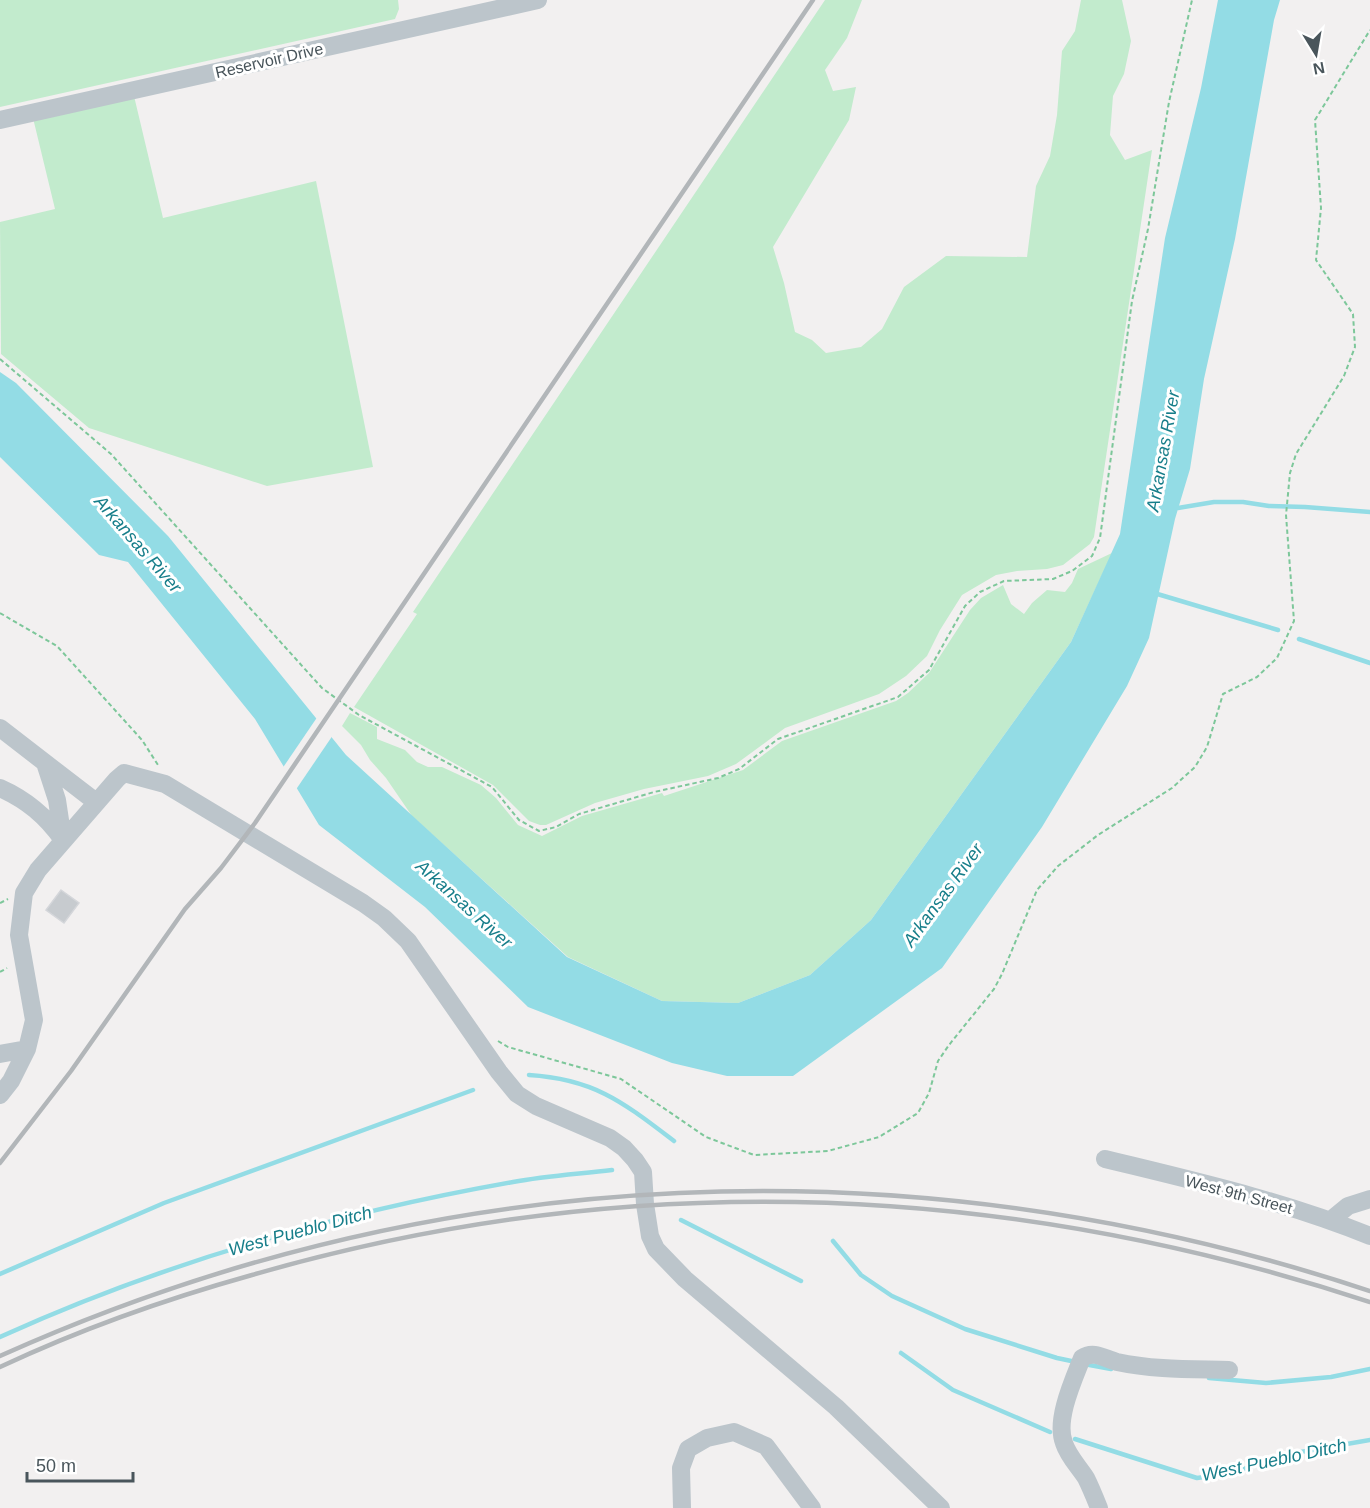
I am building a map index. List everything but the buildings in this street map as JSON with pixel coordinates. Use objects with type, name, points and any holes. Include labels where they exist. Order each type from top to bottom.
[{"type":"street","name":"Reservoir Drive","points":[[0,120],[538,0]]},
{"type":"street","points":[[0,728],[96,802]]},
{"type":"street","points":[[45,763],[57,800],[63,840]]},
{"type":"street","points":[[0,1095],[11,1082],[27,1049],[34,1020],[19,935],[24,893],[38,870],[63,840],[124,773],[165,784],[363,903],[408,940],[499,1072],[517,1094],[536,1106],[610,1138],[635,1160],[643,1172],[650,1236],[656,1250],[685,1279],[836,1407],[941,1508]]},
{"type":"street","points":[[0,788],[35,808],[63,840]]},
{"type":"street","points":[[0,1054],[27,1049]]},
{"type":"street","name":"West 9th Street","points":[[1105,1160],[1254,1196],[1331,1220],[1370,1236]]},
{"type":"street","points":[[1331,1220],[1348,1206],[1370,1199]]},
{"type":"street","points":[[1099,1508],[1088,1481],[1062,1441],[1062,1425],[1067,1397],[1078,1367],[1086,1355],[1098,1355],[1116,1361],[1155,1368],[1229,1370]]},
{"type":"street","points":[[682,1508],[681,1468],[688,1449],[707,1438],[734,1432],[766,1446],[812,1508]]},
{"type":"path","points":[[0,359],[111,454],[322,688],[359,715],[492,787],[519,820],[539,831],[556,827],[579,814],[654,792],[718,778],[739,769],[778,740],[898,697],[929,670],[966,606],[980,592],[1004,581],[1053,579],[1072,571],[1092,556],[1100,538],[1132,302],[1148,229],[1168,102],[1192,0]]},
{"type":"path","points":[[508,1047],[621,1080],[705,1137],[754,1155],[838,1148],[879,1137],[918,1113],[929,1093],[938,1061],[994,989],[1037,890],[1058,866],[1098,835],[1172,788],[1195,767],[1207,747],[1222,694],[1257,677],[1277,658],[1294,621],[1286,515],[1290,473],[1296,454],[1344,376],[1355,347],[1353,315],[1316,260],[1321,208],[1316,120],[1370,30]]},
{"type":"green space","points":[[0,0],[398,0],[399,9],[395,19],[0,107]]},
{"type":"green space","points":[[825,0],[862,0],[847,38],[825,70],[833,91],[856,87],[849,120],[773,247],[795,332],[812,340],[826,353],[861,347],[882,329],[904,287],[946,256],[1027,257],[1036,186],[1050,156],[1057,115],[1062,51],[1075,31],[1081,0],[1122,0],[1131,41],[1124,74],[1113,96],[1110,135],[1125,160],[1152,150],[1094,537],[1090,544],[1063,565],[996,575],[962,595],[927,656],[906,676],[879,694],[785,728],[736,764],[708,776],[644,789],[595,803],[546,825],[540,825],[529,821],[493,785],[354,707],[417,614],[413,612]]},
{"type":"green space","points":[[134,96],[163,218],[316,181],[373,467],[267,486],[89,428],[1,354],[0,222],[55,209],[33,118]]},
{"type":"green space","points":[[1112,553],[1071,642],[871,920],[810,975],[738,1003],[662,1001],[568,957],[412,816],[361,745],[342,726],[350,713],[377,727],[377,739],[405,750],[417,762],[428,767],[442,767],[481,785],[496,798],[518,825],[542,836],[582,816],[662,793],[664,796],[743,770],[782,741],[896,701],[929,673],[970,610],[981,598],[1003,585],[1011,604],[1024,614],[1032,603],[1047,590],[1065,592],[1078,569]]},
{"type":"water","name":"Arkansas River","points":[[1218,0],[1280,0],[1274,20],[1235,239],[1204,379],[1190,469],[1175,519],[1149,638],[1127,686],[1042,827],[942,968],[793,1076],[727,1076],[672,1063],[528,1007],[425,907],[319,825],[255,719],[128,562],[99,555],[0,457],[0,372],[16,383],[168,536],[346,755],[567,957],[662,1001],[738,1003],[810,975],[871,920],[1071,642],[1120,534],[1165,238],[1201,88]]},
{"type":"pier","points":[[318,716],[333,735],[295,791],[282,769]]},
{"type":"waterway","points":[[1178,508],[1214,502],[1243,502],[1269,506],[1370,512]]},
{"type":"waterway","points":[[1154,593],[1278,630]]},
{"type":"waterway","points":[[1299,639],[1370,663]]},
{"type":"waterway","points":[[529,1075],[572,1082],[608,1095],[640,1115],[674,1141]]},
{"type":"waterway","points":[[0,1274],[164,1203],[473,1090]]},
{"type":"waterway","name":"West Pueblo Ditch","points":[[0,1337],[124,1286],[252,1243],[316,1225],[513,1182],[612,1170]]},
{"type":"waterway","name":"West Pueblo Ditch","points":[[681,1220],[801,1281]]},
{"type":"waterway","points":[[833,1241],[861,1275],[892,1296],[965,1329],[1076,1362]]},
{"type":"waterway","name":"West Pueblo Ditch","points":[[901,1353],[953,1390],[1050,1432]]},
{"type":"waterway","points":[[1084,1364],[1111,1369]]},
{"type":"waterway","points":[[1209,1378],[1266,1383],[1331,1377],[1370,1369]]},
{"type":"waterway","name":"West Pueblo Ditch","points":[[1075,1439],[1197,1478],[1232,1473],[1289,1454],[1370,1440]]},
{"type":"railway","points":[[0,1163],[71,1071],[185,909],[221,868],[255,823],[813,0]]},
{"type":"railway","points":[[0,1356],[166,1290],[335,1242],[506,1209],[679,1193],[852,1193],[1025,1210],[1198,1242],[1370,1291]]},
{"type":"railway","points":[[0,1367],[93,1328],[188,1294],[252,1275],[392,1240],[533,1217],[673,1204],[813,1203],[953,1212],[1092,1232],[1231,1262],[1370,1302]]}]
